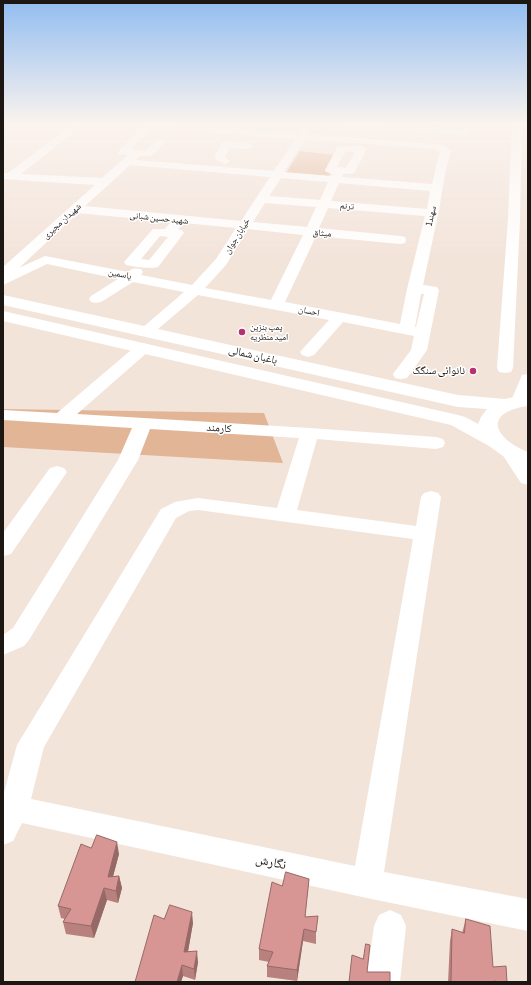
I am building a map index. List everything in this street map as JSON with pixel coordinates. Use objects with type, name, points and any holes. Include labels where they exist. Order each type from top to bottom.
[{"type":"main road","name":"باغبان شمالی","points":[[3,300],[458,421],[528,459]]},
{"type":"main road","name":"باغبان شمالی","points":[[3,316],[145,339],[465,402],[517,402]]},
{"type":"main road","points":[[458,421],[468,418],[473,413],[472,407],[465,402]]},
{"type":"main road","points":[[503,446],[489,431],[488,420],[494,412],[517,402]]},
{"type":"street","points":[[7,176],[15,170]]},
{"type":"street","name":"شهیدان مجیری","points":[[3,275],[118,170]]},
{"type":"street","points":[[228,170],[277,174],[338,175],[437,188]]},
{"type":"street","name":"خیابان جوان","points":[[61,419],[195,290],[221,262],[280,170]]},
{"type":"street","points":[[330,170],[338,175]]},
{"type":"street","name":"1سهند","points":[[415,331],[432,290],[414,289],[440,170]]},
{"type":"street","points":[[505,368],[516,170]]},
{"type":"street","points":[[276,305],[288,284],[310,232],[338,175]]},
{"type":"street","points":[[7,176],[105,182]]},
{"type":"street","name":"ترنم","points":[[261,199],[432,213]]},
{"type":"street","name":"شهید حسین شبانی","points":[[75,209],[244,226]]},
{"type":"street","points":[[96,300],[131,277],[144,263],[131,262],[157,232],[168,233],[180,220]]},
{"type":"street","name":"میثاق","points":[[244,226],[400,240]]},
{"type":"street","name":"یاسمین","points":[[3,281],[45,260],[195,290]]},
{"type":"street","name":"احسان","points":[[195,290],[415,331]]},
{"type":"street","points":[[308,352],[340,317]]},
{"type":"street","points":[[401,374],[419,350],[415,331]]},
{"type":"street","points":[[517,402],[528,378]]},
{"type":"street","name":"کارمند","points":[[3,415],[310,433],[436,443]]},
{"type":"street","points":[[3,646],[15,640],[21,634],[128,460],[143,424]]},
{"type":"street","points":[[285,515],[310,433]]},
{"type":"street","points":[[503,446],[528,479]]},
{"type":"street","points":[[3,548],[10,524],[57,472]]},
{"type":"street","points":[[367,883],[431,497]]},
{"type":"street","points":[[8,820],[30,745],[168,514],[176,508],[187,504],[198,504],[425,534]]},
{"type":"street","name":"نگارش","points":[[8,820],[367,883],[528,914]]},
{"type":"street","points":[[383,982],[390,926]]},
{"type":"shaded area","points":[[288,170],[331,170],[329,176],[286,173]]},
{"type":"shaded area","points":[[3,409],[264,413],[283,463],[3,447]]},
{"type":"building","points":[[97,835],[117,842],[108,877],[119,876],[116,891],[104,888],[91,926],[63,922],[71,909],[58,906],[81,844],[91,848]]},
{"type":"building","points":[[286,872],[309,879],[305,917],[318,916],[316,932],[304,929],[297,970],[267,966],[273,952],[259,949],[272,882],[282,886]]},
{"type":"building","points":[[170,905],[192,912],[184,952],[197,951],[194,969],[182,965],[177,982],[135,982],[154,915],[164,919]]},
{"type":"building","points":[[466,919],[490,926],[493,967],[506,966],[507,982],[451,982],[452,929],[464,933]]},
{"type":"building","points":[[366,944],[370,945],[367,972],[390,972],[390,982],[349,982],[352,955],[363,959]]},
{"type":"place","name":"پمپ بنزین امید منظریه","points":[[242,332]]},
{"type":"place","name":"نانوائی سنگک","points":[[473,371]]}]
